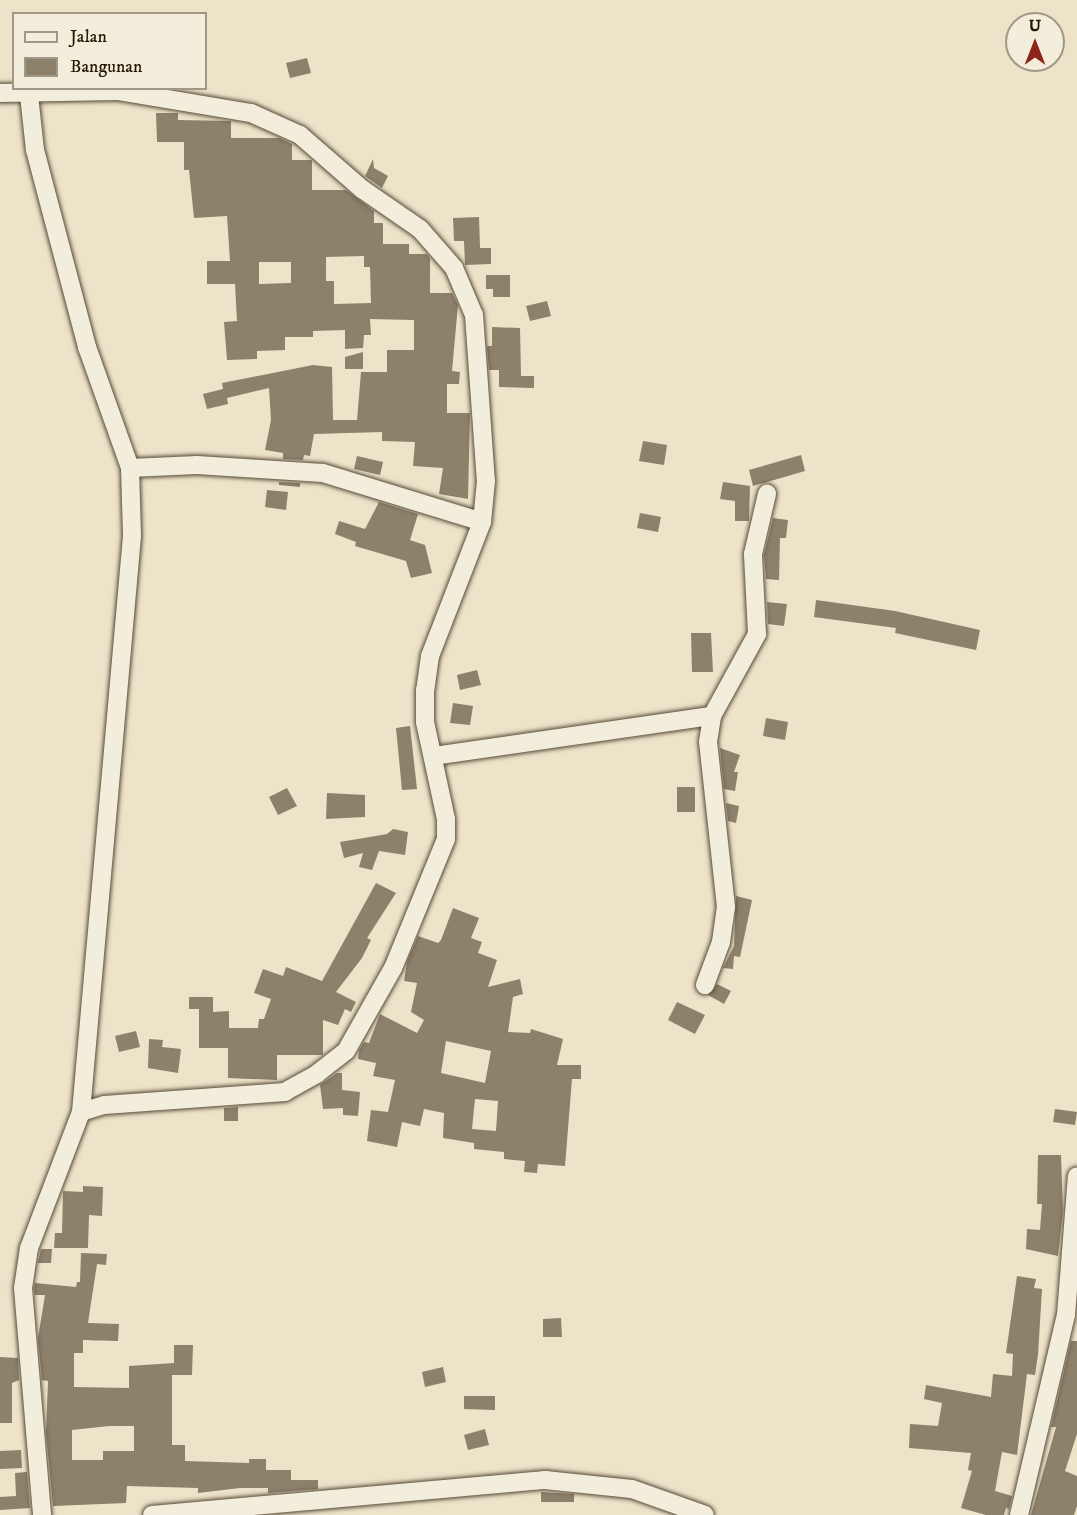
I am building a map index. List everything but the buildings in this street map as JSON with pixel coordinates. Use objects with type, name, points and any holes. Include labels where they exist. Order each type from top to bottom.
[{"type":"street","points":[[0,93],[29,95],[82,90]]},
{"type":"street","points":[[81,1112],[104,1105],[285,1092],[317,1074],[346,1051],[393,968],[446,839],[446,819],[425,722],[430,656],[482,522],[486,481],[474,315],[454,268],[420,229],[362,189],[300,135],[251,113],[106,90]]},
{"type":"street","points":[[29,95],[34,150],[87,347],[130,468],[132,536],[81,1112],[29,1248],[23,1288],[42,1515]]},
{"type":"street","points":[[130,468],[197,465],[323,473],[482,522]]},
{"type":"street","points":[[705,985],[723,934],[726,907],[709,760],[712,716],[757,634],[753,554],[767,494]]},
{"type":"street","points":[[433,756],[712,716]]},
{"type":"street","points":[[1019,1515],[1071,1316],[1077,1176]]},
{"type":"street","points":[[152,1515],[544,1480],[632,1489],[705,1515]]}]
